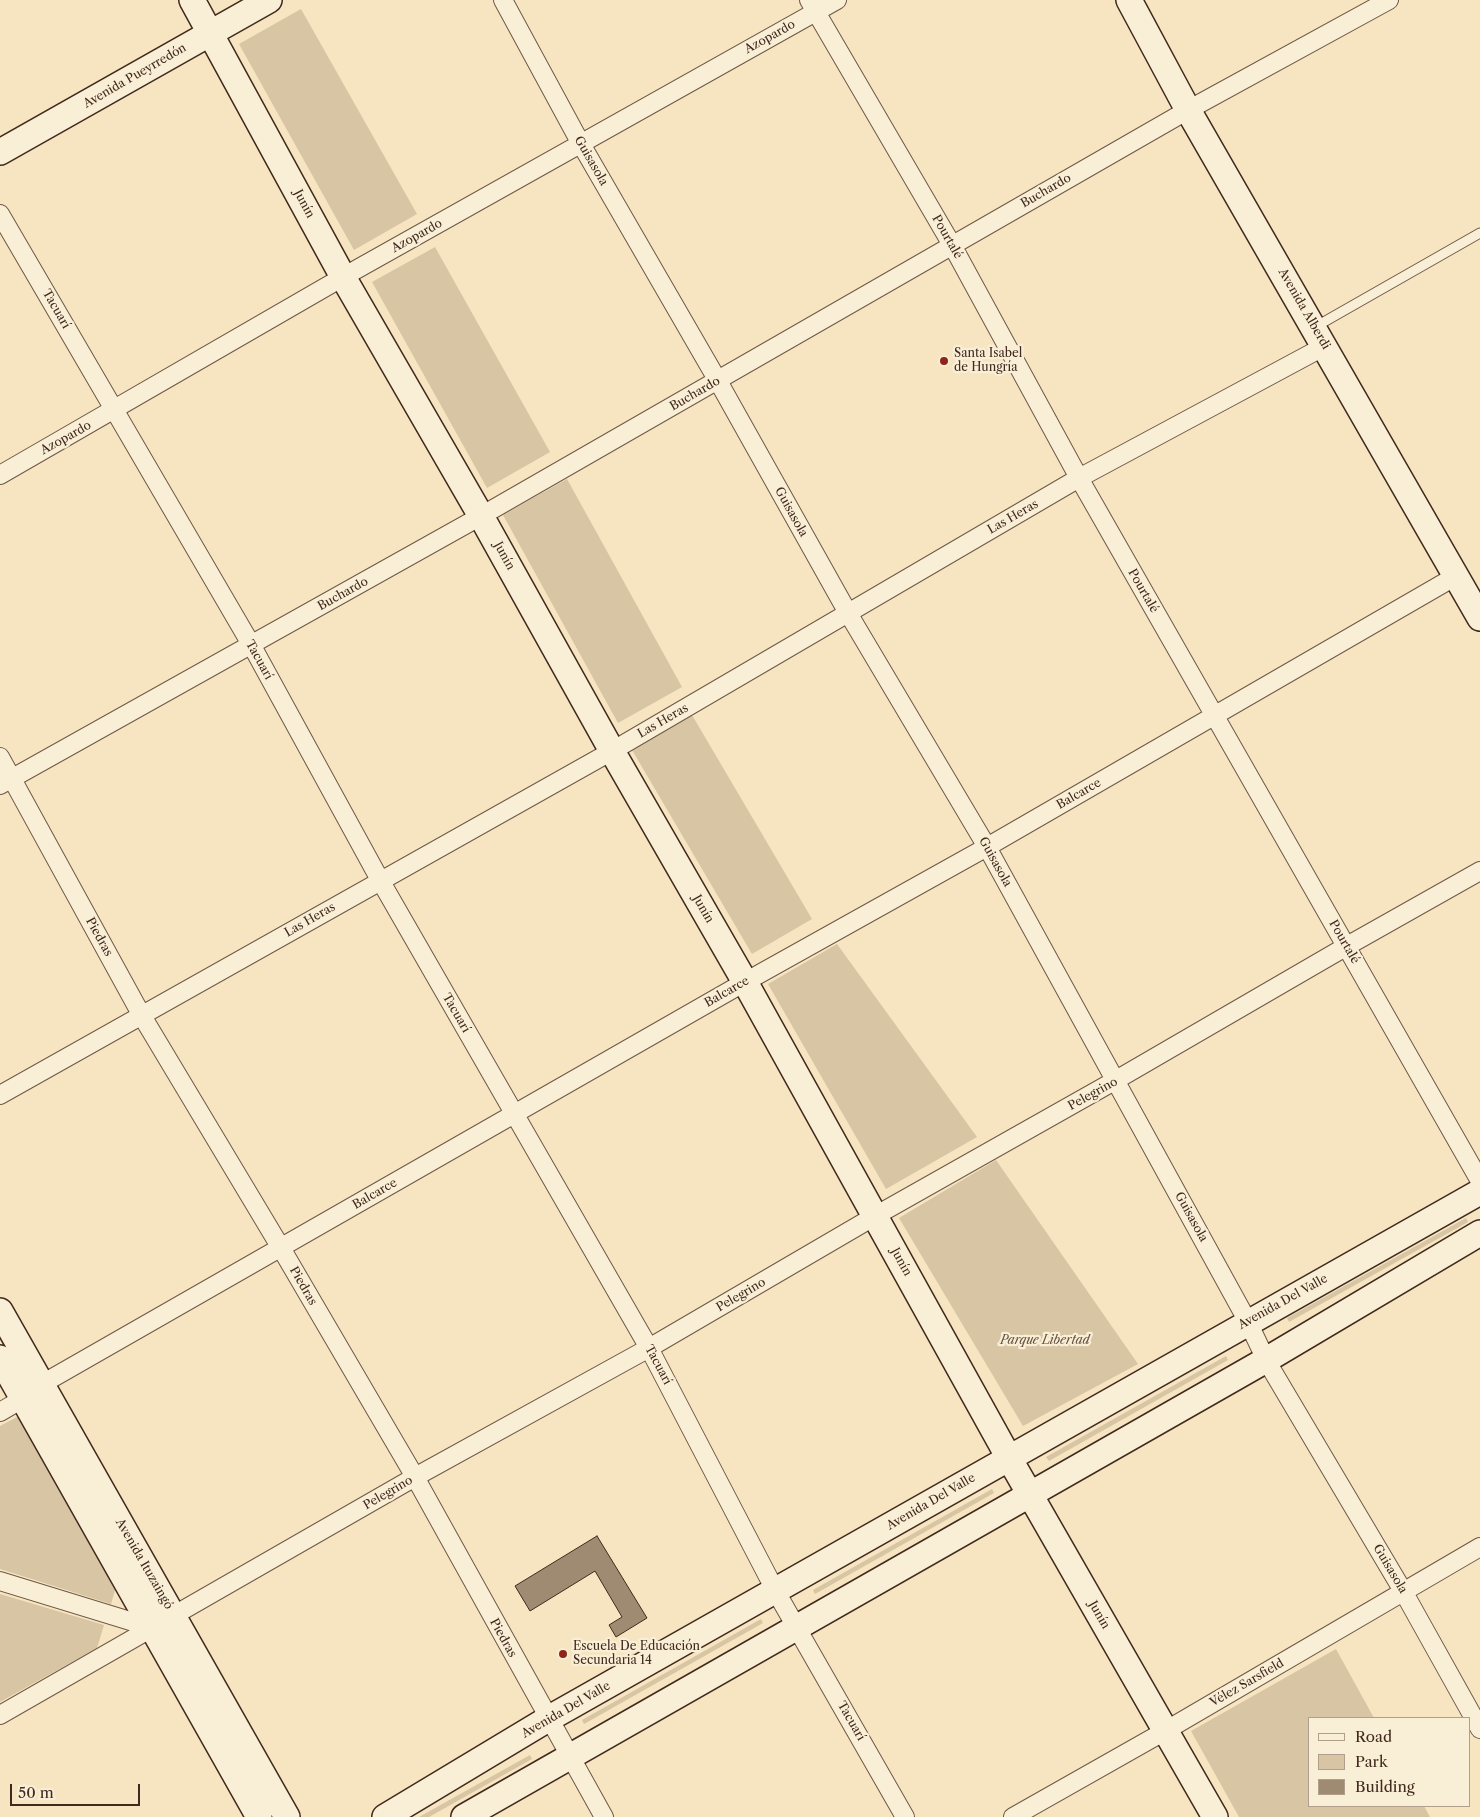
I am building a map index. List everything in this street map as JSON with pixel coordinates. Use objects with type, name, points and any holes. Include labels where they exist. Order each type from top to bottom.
[{"type":"main road","name":"Junín","points":[[192,0],[343,277],[745,982],[1009,1458],[1215,1817]]},
{"type":"main road","name":"Avenida Pueyrredón","points":[[0,152],[269,0]]},
{"type":"main road","name":"Avenida Alberdi","points":[[1129,0],[1188,110],[1480,618]]},
{"type":"main road","name":"Avenida Del Valle","points":[[385,1817],[548,1720],[1480,1192]]},
{"type":"main road","points":[[464,1817],[1266,1360],[1480,1233]]},
{"type":"main road","name":"Avenida Ituzaingó","points":[[0,1311],[33,1392],[163,1622],[287,1817]]},
{"type":"main road","name":"Avenida Ituzaingó","points":[[0,1358],[33,1392]]},
{"type":"main road","name":"Avenida Ituzaingó","points":[[163,1622],[259,1817]]},
{"type":"street","name":"Guisasola","points":[[503,0],[581,144],[718,381],[848,613],[987,847],[1248,1322],[1266,1360],[1404,1591],[1480,1729]]},
{"type":"street","name":"Azopardo","points":[[0,475],[343,277],[581,144],[812,6],[837,0]]},
{"type":"street","name":"Buchardo","points":[[6,782],[252,646],[481,516],[1188,110],[1389,0]]},
{"type":"street","name":"Pourtalé","points":[[812,6],[952,245],[1079,478],[1480,1181]]},
{"type":"street","name":"Tacuarí","points":[[0,214],[252,646],[380,880],[649,1348],[776,1590],[905,1817]]},
{"type":"street","name":"Las Heras","points":[[0,1095],[612,751],[1320,337]]},
{"type":"street","name":"Balcarce","points":[[0,1412],[281,1248],[745,982],[987,847],[1456,576]]},
{"type":"street","name":"Piedras","points":[[0,757],[6,782],[415,1477],[548,1720],[604,1817]]},
{"type":"street","name":"Pelegrino","points":[[0,1714],[415,1477],[649,1348],[875,1216],[1480,871]]},
{"type":"street","name":"Vélez Sarsfield","points":[[1013,1817],[1165,1731],[1480,1546]]},
{"type":"street","points":[[0,1582],[163,1622]]},
{"type":"lane","points":[[1320,337],[1480,233]]},
{"type":"green space","points":[[301,9],[417,214],[354,250],[239,44]]},
{"type":"green space","points":[[435,247],[550,452],[487,488],[372,282]]},
{"type":"green space","points":[[567,479],[682,687],[618,723],[503,515]]},
{"type":"green space","points":[[692,715],[812,919],[752,954],[632,750]]},
{"type":"green space","points":[[837,944],[977,1137],[886,1189],[768,984]]},
{"type":"green space","name":"Parque Libertad","points":[[996,1160],[1138,1364],[1023,1426],[899,1218]]},
{"type":"green space","points":[[1466,1218],[1468,1222],[1289,1322],[1287,1318]]},
{"type":"green space","points":[[1226,1356],[1228,1360],[1049,1461],[1046,1457]]},
{"type":"green space","points":[[19,1416],[117,1583],[111,1604],[0,1569],[0,1426]]},
{"type":"green space","points":[[992,1489],[994,1493],[815,1594],[813,1590]]},
{"type":"green space","points":[[0,1594],[104,1625],[97,1648],[0,1702]]},
{"type":"green space","points":[[761,1619],[763,1623],[584,1724],[582,1720]]},
{"type":"green space","points":[[1336,1649],[1373,1717],[1308,1717],[1308,1807],[1425,1807],[1430,1817],[1239,1817],[1191,1731]]},
{"type":"green space","points":[[530,1755],[532,1759],[429,1817],[419,1817]]},
{"type":"building","points":[[597,1536],[647,1618],[616,1637],[609,1625],[622,1617],[595,1571],[530,1611],[515,1586]]},
{"type":"place","name":"Santa Isabel de Hungría","points":[[944,361]]},
{"type":"place","name":"Escuela De Educación Secundaria 14","points":[[563,1654]]}]
